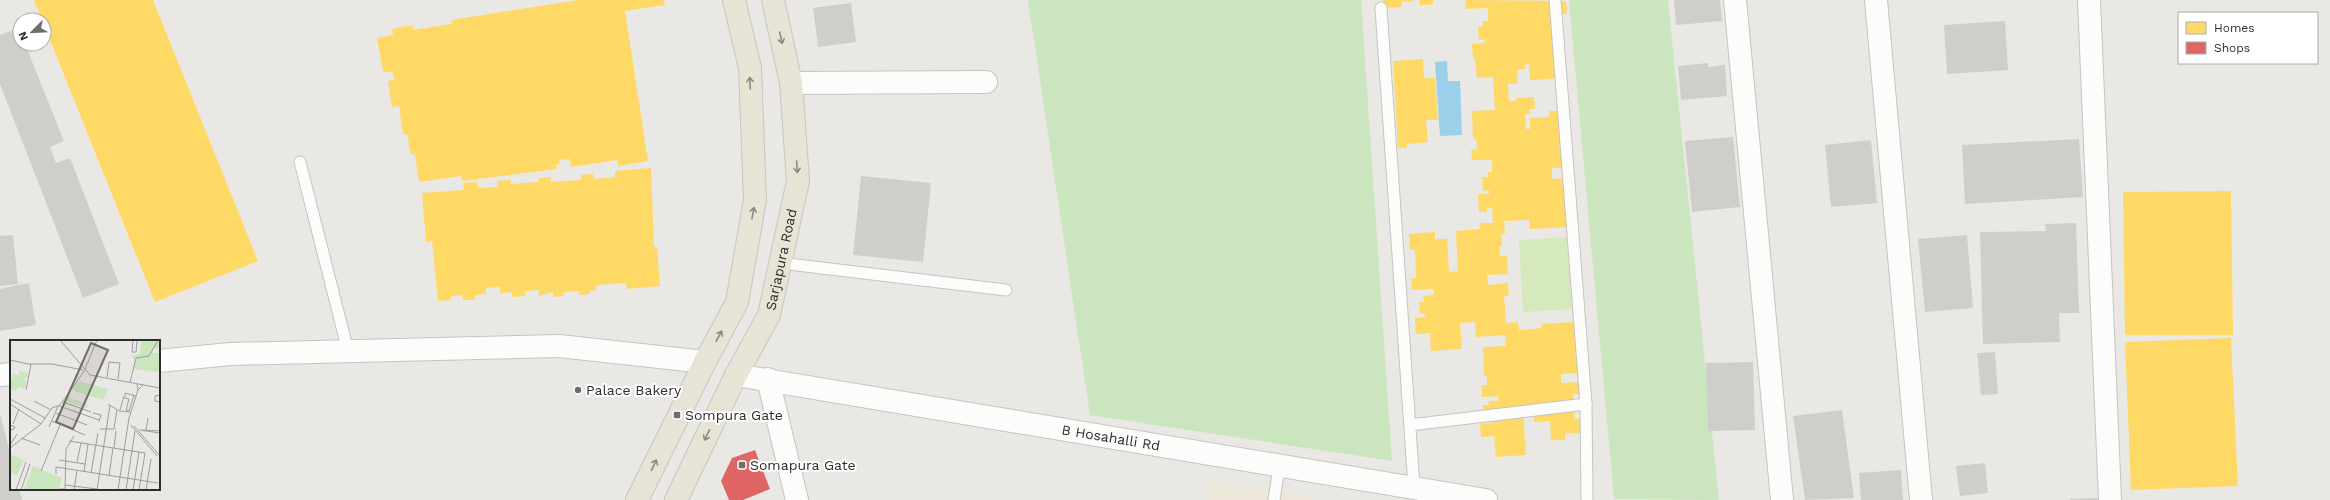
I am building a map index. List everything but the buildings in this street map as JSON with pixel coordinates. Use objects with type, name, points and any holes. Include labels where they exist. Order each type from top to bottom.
[{"type":"main road","points":[[637,500],[705,362],[738,302],[755,200],[750,68],[734,0]]},
{"type":"main road","name":"Sarjapura Road","points":[[676,500],[736,375],[769,315],[798,181],[791,83],[773,0]]},
{"type":"street","points":[[1735,0],[1782,500]]},
{"type":"street","points":[[1876,0],[1922,500]]},
{"type":"street","points":[[2089,0],[2110,500]]},
{"type":"street","points":[[791,83],[986,82]]},
{"type":"street","points":[[160,361],[230,354],[559,346],[705,362]]},
{"type":"street","points":[[0,375],[10,374]]},
{"type":"street","name":"B Hosahalli Rd","points":[[736,375],[768,379],[1279,467],[1414,487],[1486,500]]},
{"type":"street","points":[[768,379],[797,500]]},
{"type":"lane","points":[[1555,0],[1586,404],[1587,500]]},
{"type":"lane","points":[[1380,8],[1414,487]]},
{"type":"lane","points":[[300,162],[348,351]]},
{"type":"lane","points":[[780,263],[1006,290]]},
{"type":"lane","points":[[1410,425],[1586,404]]},
{"type":"lane","points":[[1274,500],[1279,467]]},
{"type":"shaded area","points":[[1208,482],[1275,489],[1311,498],[1311,500],[1210,500]]},
{"type":"green space","points":[[1028,0],[1361,0],[1392,461],[1090,415]]},
{"type":"green space","points":[[1569,0],[1668,0],[1719,500],[1614,499]]},
{"type":"green space","points":[[1567,237],[1572,309],[1523,312],[1519,240]]},
{"type":"water","points":[[1447,61],[1448,81],[1460,81],[1462,135],[1440,136],[1435,62]]},
{"type":"place","name":"Palace Bakery","points":[[578,390]]},
{"type":"place","name":"Sompura Gate","points":[[677,415]]},
{"type":"place","name":"Somapura Gate","points":[[742,465]]}]
